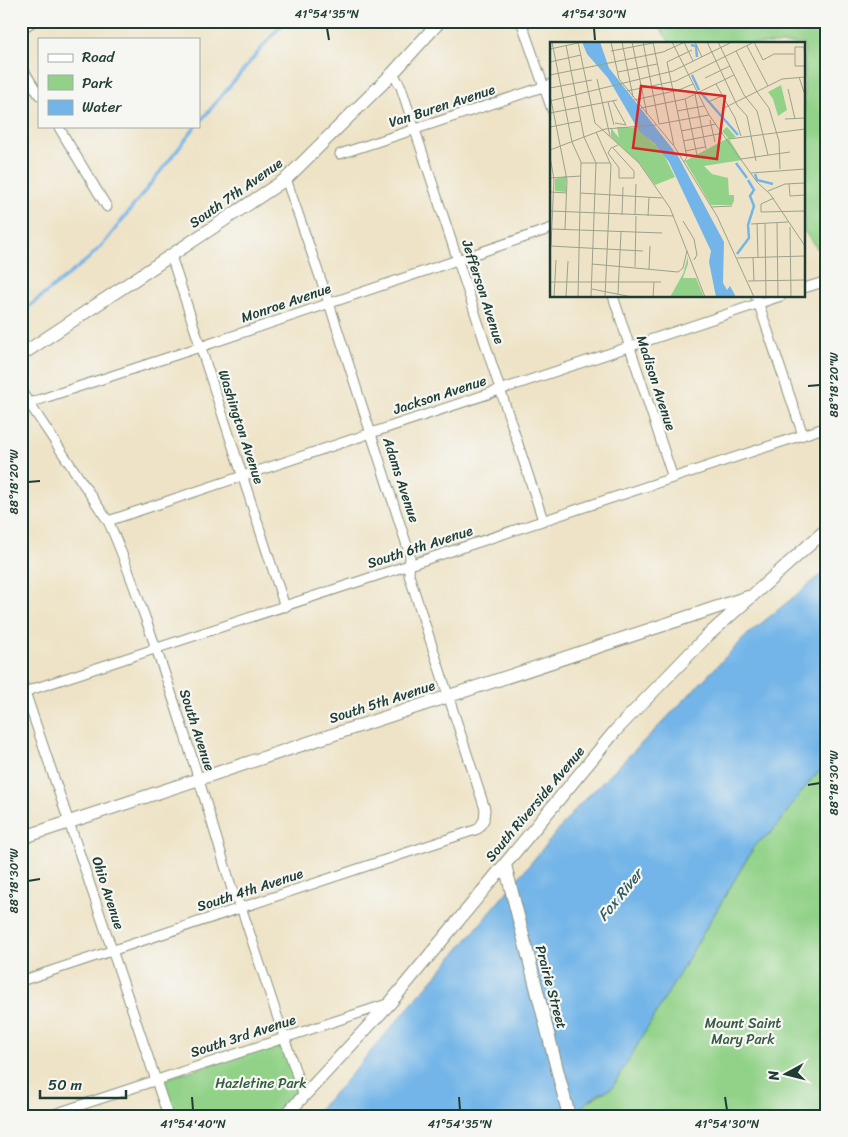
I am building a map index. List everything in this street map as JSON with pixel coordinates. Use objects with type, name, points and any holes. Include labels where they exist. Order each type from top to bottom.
[{"type":"street","points":[[21,29],[34,21]]},
{"type":"street","name":"South 7th Avenue","points":[[21,355],[286,179],[393,73],[440,21]]},
{"type":"street","points":[[521,21],[548,85],[550,98]]},
{"type":"street","points":[[21,66],[38,93]]},
{"type":"street","name":"Jefferson Avenue","points":[[393,73],[401,87],[416,130],[543,520]]},
{"type":"street","name":"Van Buren Avenue","points":[[340,154],[548,85]]},
{"type":"street","points":[[59,128],[107,207]]},
{"type":"street","name":"Adams Avenue","points":[[286,179],[329,303],[410,555],[409,574],[485,810],[484,820]]},
{"type":"street","name":"Monroe Avenue","points":[[29,403],[550,229]]},
{"type":"street","name":"Washington Avenue","points":[[170,256],[285,607]]},
{"type":"street","points":[[806,287],[827,281]]},
{"type":"street","name":"Madison Avenue","points":[[614,298],[673,478]]},
{"type":"street","points":[[757,300],[803,435]]},
{"type":"street","name":"Jackson Avenue","points":[[108,520],[630,346],[757,300]]},
{"type":"street","name":"South Avenue","points":[[21,391],[108,520],[116,539],[156,648],[199,779],[234,896],[241,907],[304,1097]]},
{"type":"street","name":"South 6th Avenue","points":[[24,692],[827,427]]},
{"type":"street","name":"South Riverside Avenue","points":[[285,1116],[390,1003],[438,942],[616,730],[706,637],[827,529]]},
{"type":"street","name":"South 5th Avenue","points":[[21,838],[752,596]]},
{"type":"street","name":"Ohio Avenue","points":[[21,680],[168,1116]]},
{"type":"street","name":"South 4th Avenue","points":[[21,981],[478,829],[484,820]]},
{"type":"street","name":"Prairie Street","points":[[504,865],[569,1116]]},
{"type":"street","name":"South 3rd Avenue","points":[[48,1116],[390,1003]]},
{"type":"street","points":[[21,1106],[24,1116]]},
{"type":"green space","points":[[655,21],[827,21],[827,262],[806,234],[806,42],[670,42]]},
{"type":"green space","name":"Mount Saint Mary Park","points":[[827,763],[827,1116],[573,1116],[573,1113],[582,1106],[612,1088],[755,845],[772,832],[810,781]]},
{"type":"green space","name":"Hazletine Park","points":[[282,1041],[301,1098],[283,1116],[170,1116],[159,1081]]},
{"type":"water","name":"Fox River","points":[[827,570],[827,763],[810,781],[772,832],[755,845],[612,1088],[598,1094],[570,1116],[312,1116],[342,1085],[465,942],[580,804],[747,635]]},
{"type":"waterway","points":[[200,122],[275,32],[287,21]]},
{"type":"waterway","points":[[21,313],[88,259],[105,242],[194,128]]}]
